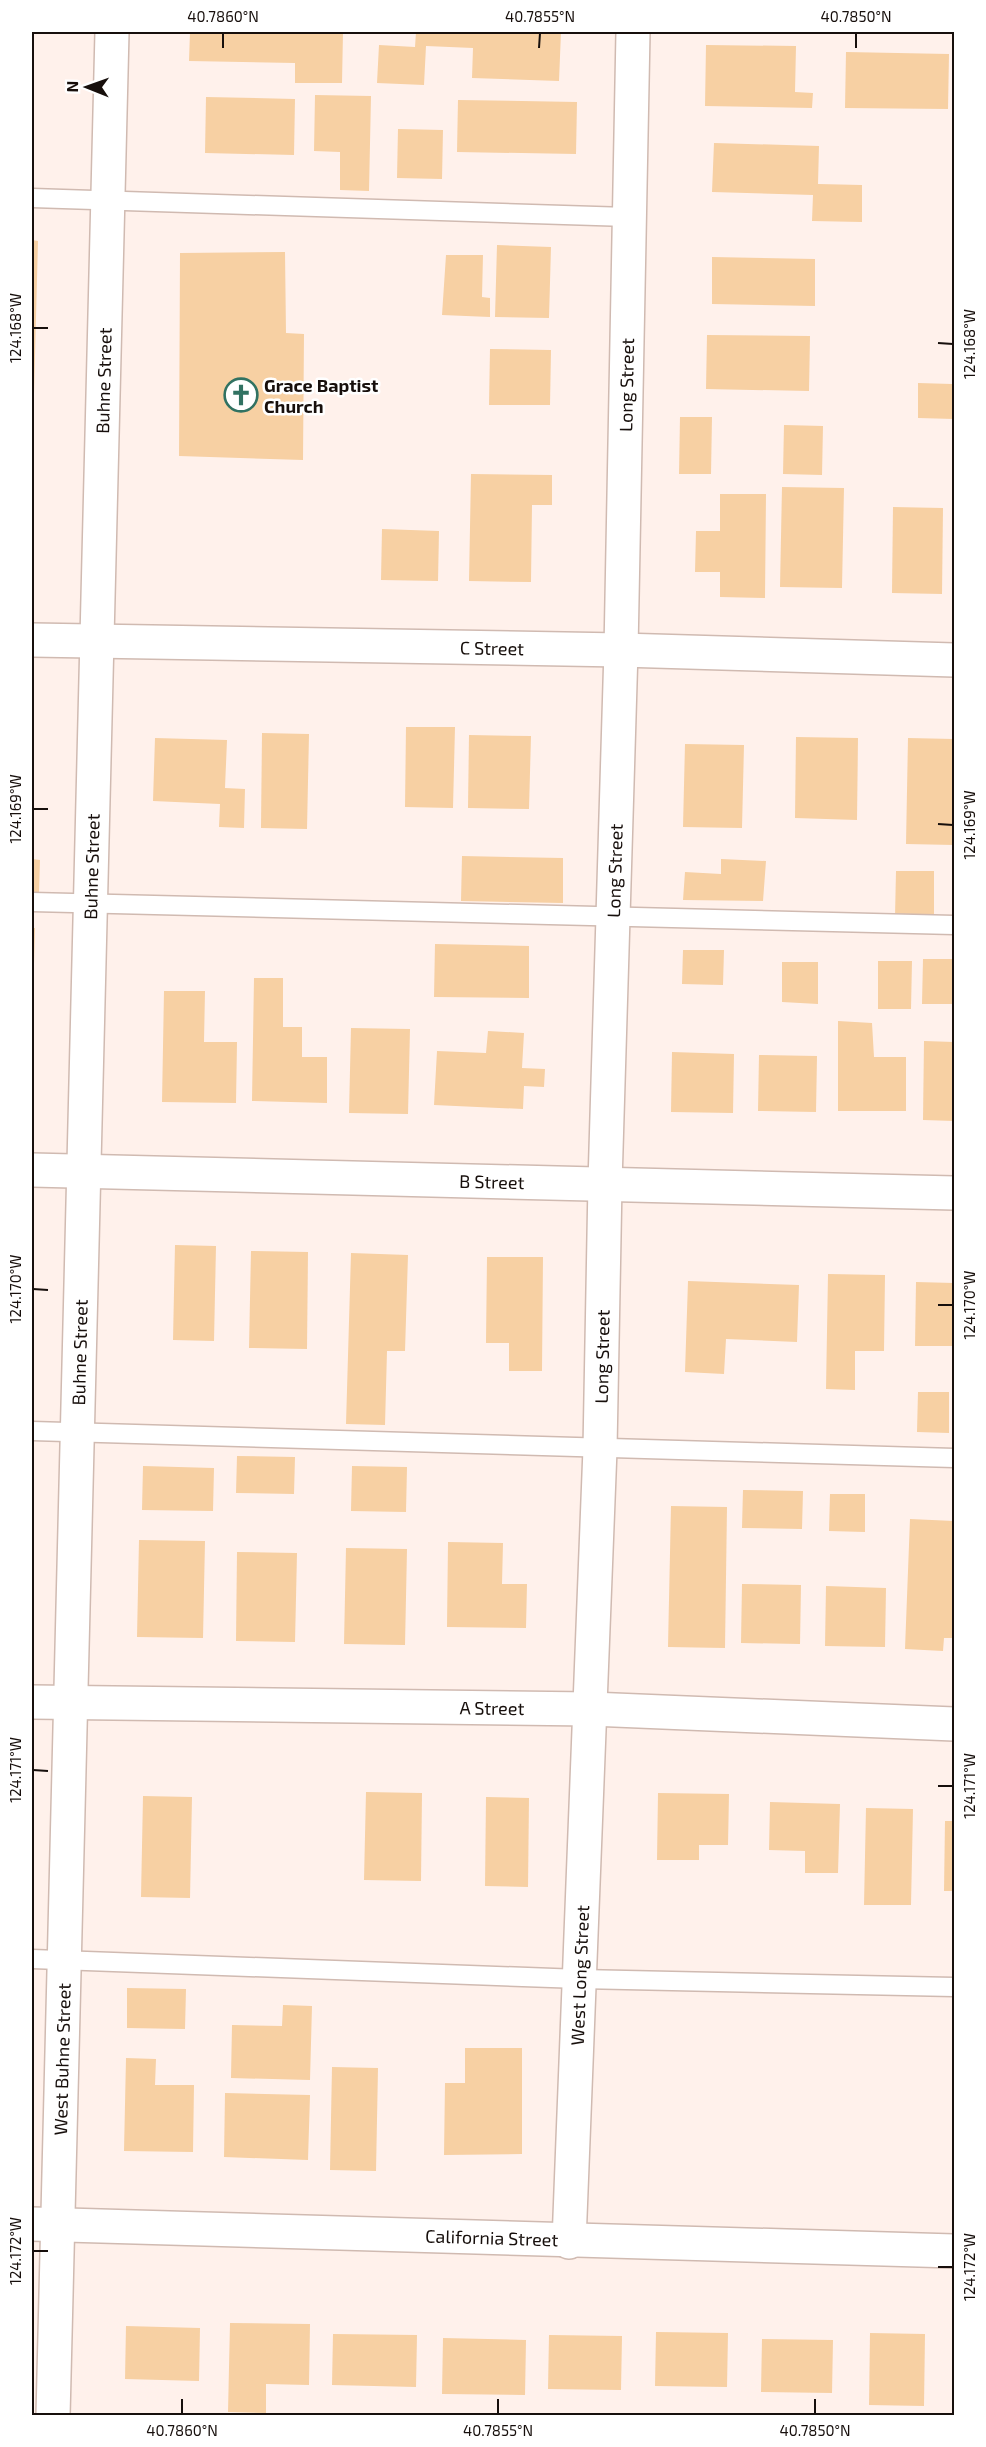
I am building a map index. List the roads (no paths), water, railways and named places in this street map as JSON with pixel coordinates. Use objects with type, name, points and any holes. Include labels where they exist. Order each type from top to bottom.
[{"type":"street","name":"Buhne Street","points":[[69,1703],[112,32]]},
{"type":"street","name":"Long Street","points":[[591,1709],[621,650],[633,32]]},
{"type":"street","name":"C Street","points":[[32,640],[621,650],[954,660]]},
{"type":"street","name":"B Street","points":[[32,1170],[954,1193]]},
{"type":"street","name":"A Street","points":[[32,1702],[591,1709],[954,1724]]},
{"type":"street","name":"West Buhne Street","points":[[53,2415],[45,2224],[47,1959],[69,1703]]},
{"type":"street","name":"West Long Street","points":[[569,2242],[591,1709]]},
{"type":"street","name":"California Street","points":[[45,2224],[569,2242],[954,2251]]},
{"type":"lane","points":[[32,198],[628,217]]},
{"type":"lane","points":[[32,902],[954,926]]},
{"type":"lane","points":[[32,1431],[954,1458]]},
{"type":"lane","points":[[47,1959],[580,1979],[954,1987]]},
{"type":"place","name":"Grace Baptist Church","points":[[241,395]]}]
